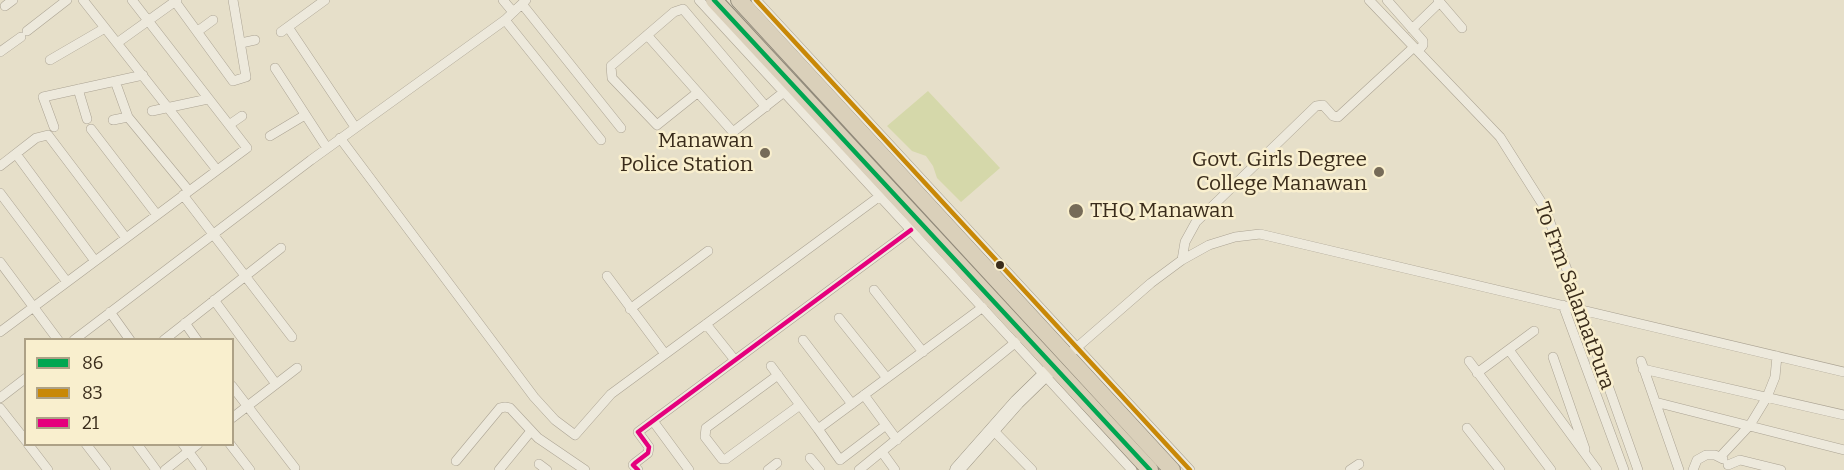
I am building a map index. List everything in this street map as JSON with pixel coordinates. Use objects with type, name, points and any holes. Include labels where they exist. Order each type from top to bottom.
[{"type":"highway","points":[[714,0],[886,194],[1172,470]]},
{"type":"highway","points":[[739,0],[826,85],[905,180],[1019,295],[1061,361],[1150,470]]},
{"type":"highway","points":[[886,194],[905,180]]},
{"type":"street","points":[[0,52],[67,0]]},
{"type":"street","points":[[83,0],[217,170]]},
{"type":"street","points":[[2,328],[34,307],[247,148],[132,0]]},
{"type":"street","points":[[117,43],[175,0],[234,81],[246,77],[233,0]]},
{"type":"street","points":[[325,0],[285,29],[355,127]]},
{"type":"street","points":[[503,0],[513,12]]},
{"type":"street","points":[[699,0],[784,92],[886,194],[911,230],[1016,342],[1061,361],[1190,470]]},
{"type":"street","points":[[756,0],[826,85],[1019,295]]},
{"type":"street","name":"To Frm SalamatPura","points":[[1369,0],[1500,137],[1545,208],[1578,309],[1636,466]]},
{"type":"street","points":[[1182,260],[1185,242],[1196,222],[1316,106],[1323,105],[1333,116],[1338,117],[1424,43],[1390,4],[1401,0]]},
{"type":"street","points":[[1412,29],[1439,1],[1462,28]]},
{"type":"street","points":[[75,338],[340,138],[505,20],[524,2],[621,128]]},
{"type":"street","points":[[697,93],[657,125],[612,78],[612,64],[677,10],[683,9],[765,107]]},
{"type":"street","points":[[198,31],[213,20]]},
{"type":"street","points":[[505,20],[601,140]]},
{"type":"street","points":[[50,60],[105,28]]},
{"type":"street","points":[[647,35],[733,132],[784,92]]},
{"type":"street","points":[[241,43],[255,40]]},
{"type":"street","points":[[274,68],[327,148]]},
{"type":"street","points":[[54,127],[43,97],[142,75]]},
{"type":"street","points":[[115,81],[128,117],[292,337]]},
{"type":"street","points":[[78,89],[87,119]]},
{"type":"street","points":[[152,111],[208,99]]},
{"type":"street","points":[[270,136],[305,115]]},
{"type":"street","points":[[229,125],[242,116]]},
{"type":"street","points":[[113,120],[128,117]]},
{"type":"street","points":[[91,129],[157,215]]},
{"type":"street","points":[[0,166],[36,138],[48,135],[126,238]]},
{"type":"street","points":[[340,138],[534,396],[555,420],[575,435],[602,401],[886,194]]},
{"type":"street","points":[[16,154],[95,261]]},
{"type":"street","points":[[0,194],[67,282]]},
{"type":"street","points":[[638,470],[633,465],[648,453],[649,447],[638,432],[911,230]]},
{"type":"street","points":[[957,470],[1061,361],[1151,283],[1182,260],[1209,245],[1235,237],[1260,234],[1844,372]]},
{"type":"street","points":[[165,338],[281,248]]},
{"type":"street","points":[[630,309],[708,251]]},
{"type":"street","points":[[0,262],[57,338]]},
{"type":"street","points":[[607,276],[665,354]]},
{"type":"street","points":[[874,290],[923,352]]},
{"type":"street","points":[[214,300],[276,384]]},
{"type":"street","points":[[1563,305],[1623,469],[1636,466]]},
{"type":"street","points":[[818,429],[983,307]]},
{"type":"street","points":[[110,312],[129,338]]},
{"type":"street","points":[[839,318],[886,378]]},
{"type":"street","points":[[185,323],[196,338]]},
{"type":"street","points":[[706,324],[734,359]]},
{"type":"street","points":[[1477,372],[1534,331]]},
{"type":"street","points":[[802,340],[852,404]]},
{"type":"street","points":[[859,470],[1016,342]]},
{"type":"street","points":[[1509,350],[1597,470]]},
{"type":"street","points":[[1720,456],[1749,425],[1767,397],[1775,377],[1777,356]]},
{"type":"street","points":[[1553,357],[1589,460]]},
{"type":"street","points":[[1061,361],[1132,470]]},
{"type":"street","points":[[1469,362],[1551,470]]},
{"type":"street","points":[[1679,470],[1642,365],[1844,415]]},
{"type":"street","points":[[771,366],[840,460],[886,425]]},
{"type":"street","points":[[234,416],[297,368]]},
{"type":"street","points":[[778,375],[706,428],[705,437],[722,459],[726,459],[800,405]]},
{"type":"street","points":[[0,398],[24,380]]},
{"type":"street","points":[[234,388],[295,468]]},
{"type":"street","points":[[864,395],[897,440]]},
{"type":"street","points":[[1655,402],[1844,450]]},
{"type":"street","points":[[0,408],[24,439]]},
{"type":"street","points":[[456,461],[500,408],[510,408],[531,431],[585,470]]},
{"type":"street","points":[[653,420],[689,470]]},
{"type":"street","points":[[1467,428],[1500,470]]},
{"type":"street","points":[[993,430],[1032,470]]},
{"type":"street","points":[[499,470],[531,431]]},
{"type":"street","points":[[30,446],[48,470]]},
{"type":"street","points":[[88,446],[106,470]]},
{"type":"street","points":[[138,446],[156,470]]},
{"type":"street","points":[[232,446],[250,470]]},
{"type":"street","points":[[165,470],[185,448],[202,470]]},
{"type":"street","points":[[882,452],[896,470]]},
{"type":"street","points":[[1693,470],[1701,457],[1710,454],[1720,456],[1728,467],[1740,460],[1781,470]]},
{"type":"street","points":[[810,458],[820,470]]},
{"type":"street","points":[[768,470],[777,463]]},
{"type":"street","points":[[1350,470],[1359,464]]},
{"type":"green space","points":[[928,91],[1000,168],[961,202],[937,178],[926,156],[912,151],[887,126]]},
{"type":"transit line","name":"86","points":[[714,0],[1150,470]]},
{"type":"transit line","name":"83","points":[[756,0],[1190,470]]},
{"type":"transit line","name":"21","points":[[638,470],[633,465],[648,453],[649,447],[638,432],[911,230]]},
{"type":"place","name":"Manawan Police Station","points":[[765,153]]},
{"type":"place","name":"Govt. Girls Degree College Manawan","points":[[1379,172]]},
{"type":"place","name":"THQ Manawan","points":[[1076,211]]}]
